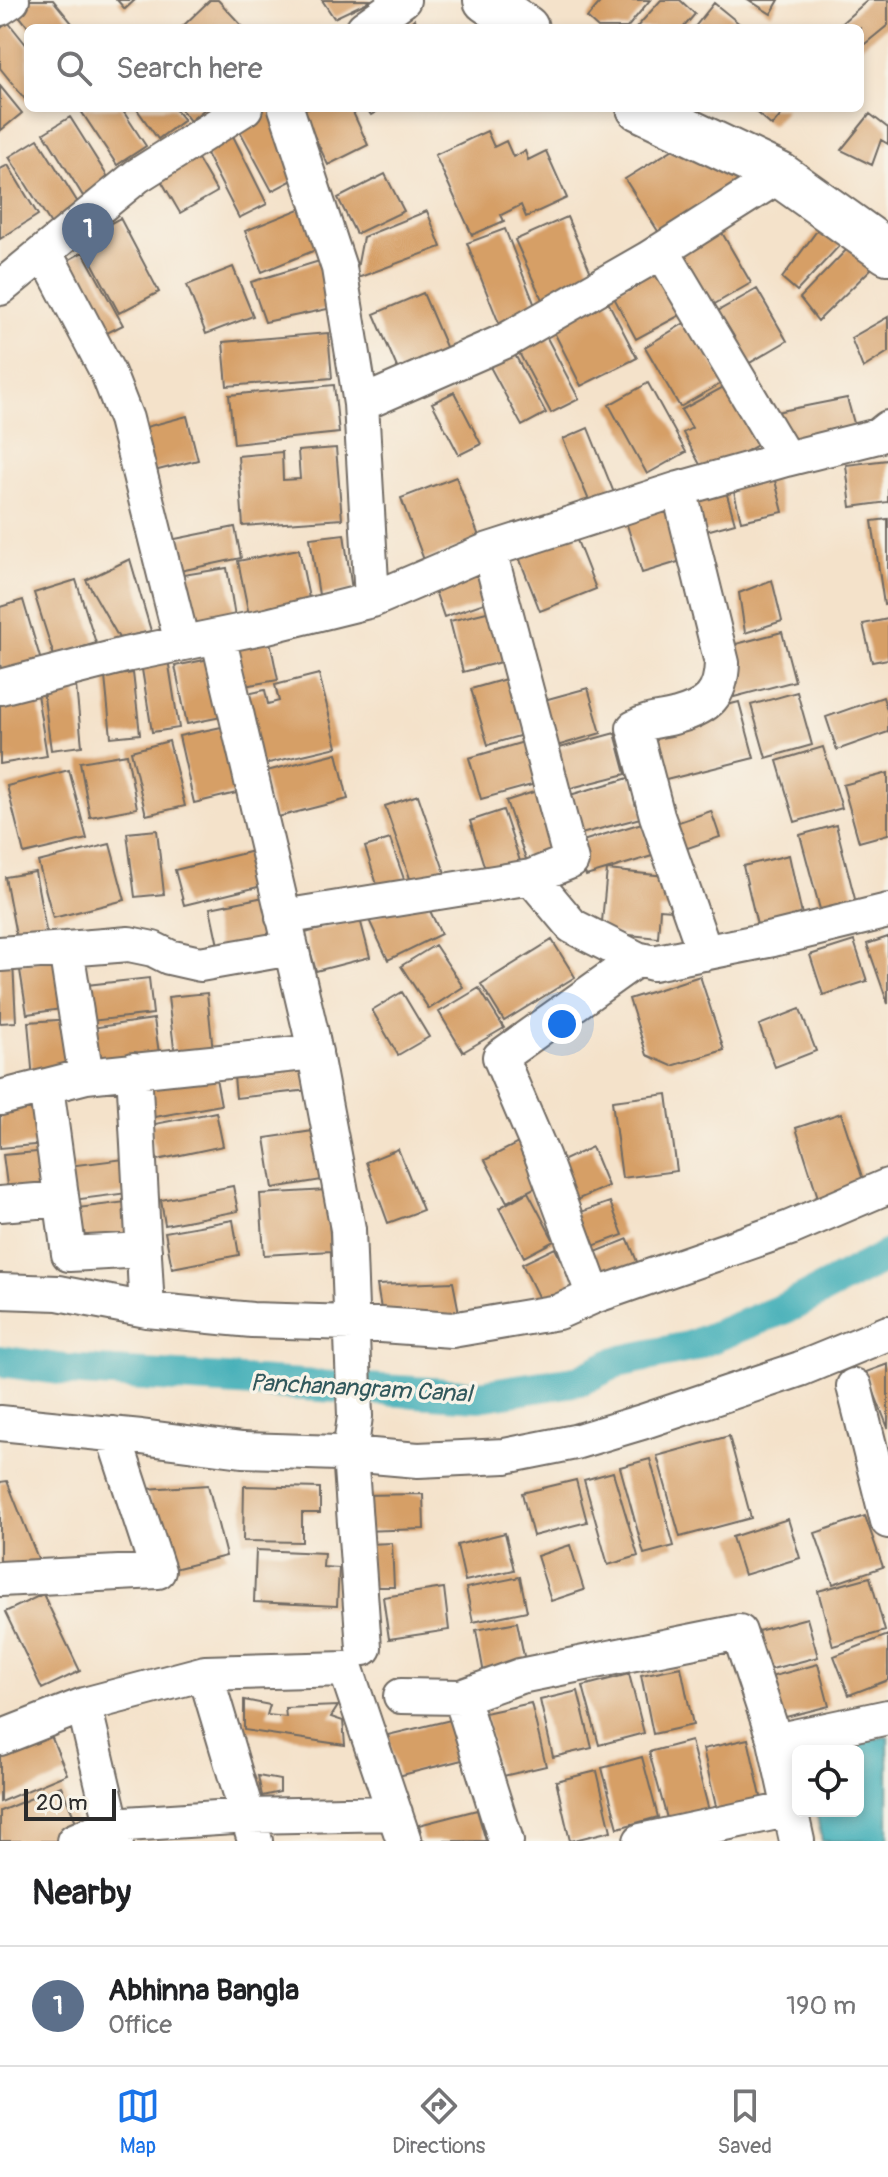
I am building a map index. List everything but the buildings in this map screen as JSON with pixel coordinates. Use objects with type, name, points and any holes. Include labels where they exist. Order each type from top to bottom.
[{"type":"main road","points":[[486,0],[520,24]]},
{"type":"main road","points":[[647,112],[780,175],[888,252]]},
{"type":"street","points":[[0,8],[12,0]]},
{"type":"street","points":[[370,24],[403,0]]},
{"type":"street","points":[[0,288],[137,176],[239,112]]},
{"type":"street","points":[[287,112],[339,268],[361,404],[372,600]]},
{"type":"street","points":[[361,404],[505,341],[662,251],[780,175]]},
{"type":"street","points":[[662,251],[786,459]]},
{"type":"street","points":[[45,253],[108,373],[126,419],[182,643]]},
{"type":"street","points":[[0,687],[125,655],[372,600],[489,550],[679,489],[878,436],[888,428]]},
{"type":"street","points":[[679,489],[722,663],[721,685],[707,703],[676,717],[647,720],[634,728],[657,816],[705,953]]},
{"type":"street","points":[[0,954],[129,944],[200,964],[287,932],[531,877],[571,861],[489,550]]},
{"type":"street","points":[[218,636],[315,1052],[348,1229],[355,1416],[350,1454],[364,1648]]},
{"type":"street","points":[[531,877],[572,926],[637,959],[653,963],[888,911]]},
{"type":"street","points":[[66,949],[86,1076]]},
{"type":"street","points":[[594,1296],[543,1158],[500,1057],[637,959]]},
{"type":"street","points":[[0,1098],[86,1076],[315,1052]]},
{"type":"street","points":[[134,1070],[147,1310]]},
{"type":"street","points":[[46,1087],[69,1254],[144,1250]]},
{"type":"street","points":[[0,1291],[58,1293],[147,1310],[252,1320],[452,1330],[558,1312],[594,1296],[790,1228],[888,1186]]},
{"type":"street","points":[[0,1204],[61,1199]]},
{"type":"street","points":[[0,1423],[242,1450],[418,1460],[505,1456],[575,1442],[800,1369],[888,1333]]},
{"type":"street","points":[[854,1386],[888,1521]]},
{"type":"street","points":[[0,1579],[158,1571],[113,1434]]},
{"type":"street","points":[[401,1696],[461,1697],[520,1676],[739,1632],[775,1741],[794,1825],[641,1841]]},
{"type":"street","points":[[0,1738],[84,1705],[205,1673],[346,1669],[399,1827],[113,1833],[74,1841]]},
{"type":"street","points":[[205,1673],[251,1829]]},
{"type":"street","points":[[461,1697],[506,1841]]},
{"type":"street","points":[[84,1705],[113,1833]]},
{"type":"street","points":[[775,1741],[888,1717]]},
{"type":"water","points":[[888,1736],[888,1841],[822,1841],[817,1817],[864,1817],[864,1745],[844,1745]]},
{"type":"waterway","name":"Panchanangram Canal","points":[[0,1361],[66,1370],[479,1396],[580,1380],[617,1362],[689,1347],[793,1305],[888,1255]]},
{"type":"place","name":"Abhinna Bangla","points":[[88,269]]}]
